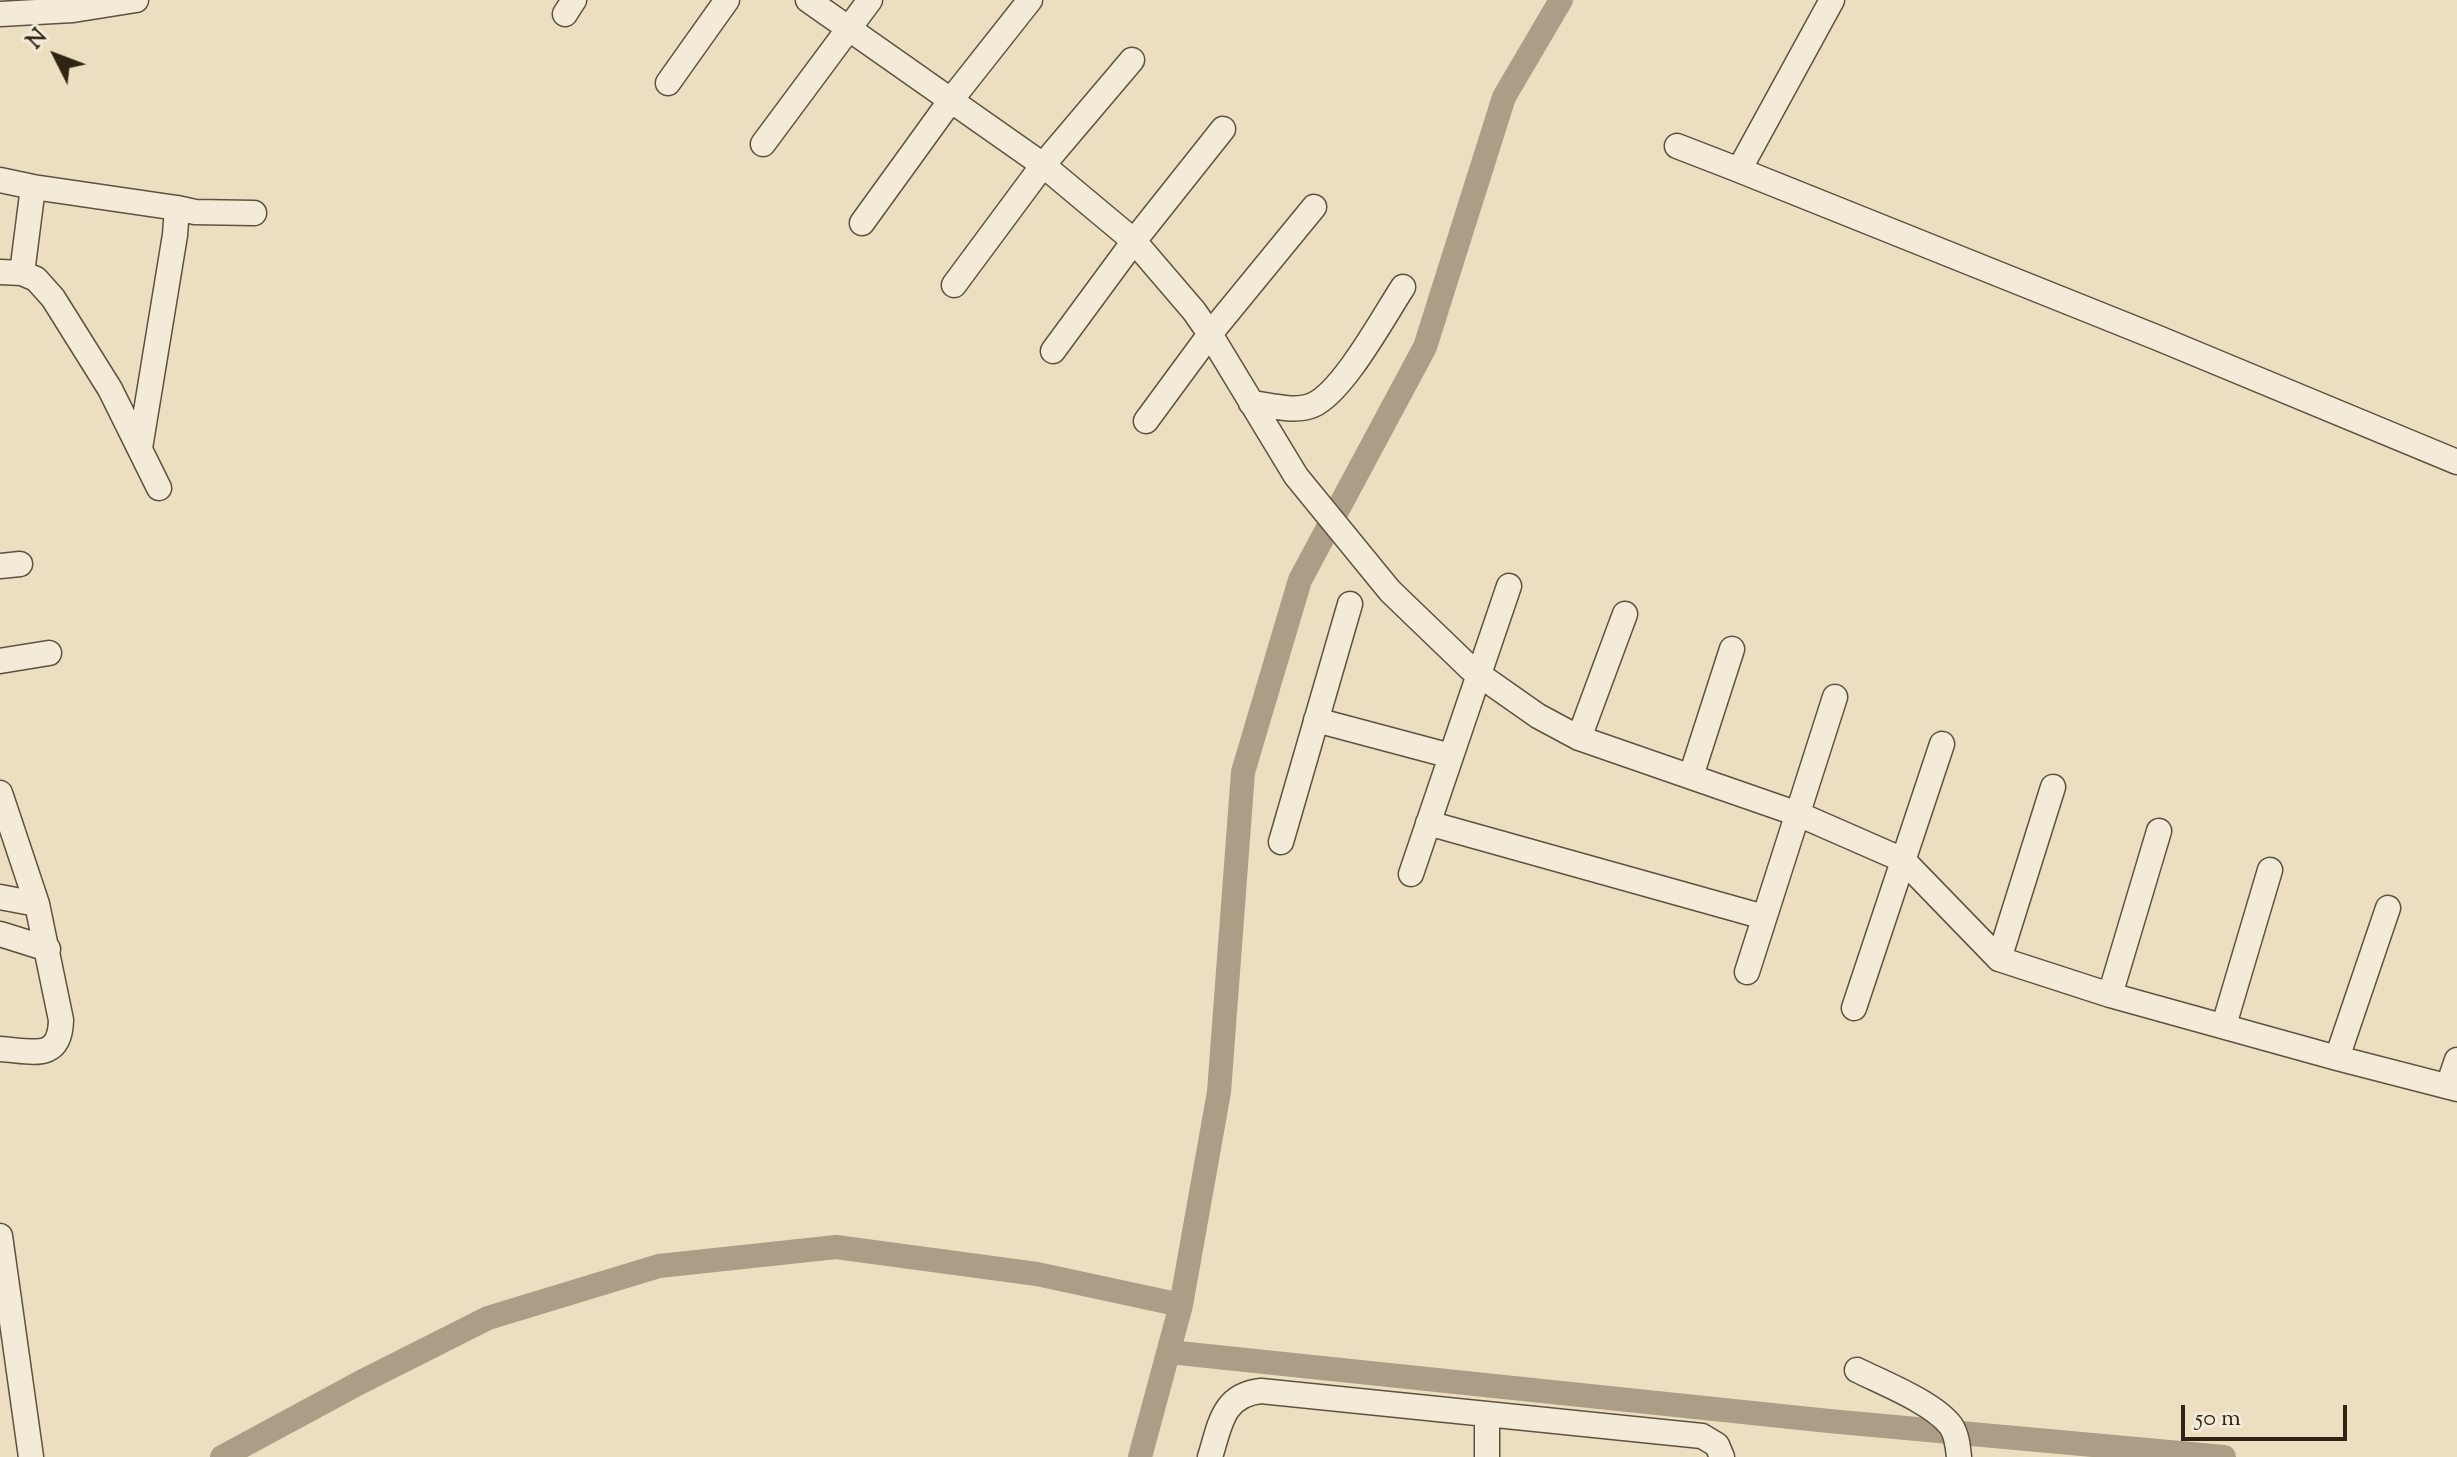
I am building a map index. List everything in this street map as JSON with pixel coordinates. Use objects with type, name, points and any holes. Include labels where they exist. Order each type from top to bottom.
[{"type":"street","points":[[0,14],[73,10],[136,0]]},
{"type":"street","points":[[668,83],[727,0]]},
{"type":"street","points":[[808,0],[1043,165],[1134,241],[1210,334],[1296,476],[1390,591],[1479,675],[1538,716],[1579,738],[1798,814],[1903,860],[1999,959],[2110,995],[2452,1088],[2457,1060]]},
{"type":"street","points":[[763,144],[870,0]]},
{"type":"street","points":[[862,223],[951,100],[1030,0]]},
{"type":"street","points":[[1739,170],[1832,0]]},
{"type":"street","points":[[954,285],[1043,165],[1132,60]]},
{"type":"street","points":[[1053,351],[1134,241],[1223,129]]},
{"type":"street","points":[[1677,146],[2158,338],[2457,462]]},
{"type":"street","points":[[0,180],[195,212],[254,213]]},
{"type":"street","points":[[33,187],[11,272],[36,279],[53,298],[110,389],[159,488]]},
{"type":"street","points":[[1146,421],[1210,334],[1314,207]]},
{"type":"street","points":[[140,448],[177,208]]},
{"type":"street","points":[[1251,403],[1304,407],[1313,405],[1333,390],[1403,287]]},
{"type":"street","points":[[1411,874],[1509,586]]},
{"type":"street","points":[[1281,842],[1350,604]]},
{"type":"street","points":[[1579,738],[1625,614]]},
{"type":"street","points":[[1691,776],[1732,649]]},
{"type":"street","points":[[0,661],[49,653]]},
{"type":"street","points":[[1747,972],[1835,697]]},
{"type":"street","points":[[1316,720],[1451,756]]},
{"type":"street","points":[[1854,1008],[1942,744]]},
{"type":"street","points":[[1999,959],[2053,787]]},
{"type":"street","points":[[0,793],[11,858],[37,904],[61,1020],[57,1042],[45,1052],[0,1049]]},
{"type":"street","points":[[1428,823],[1764,917]]},
{"type":"street","points":[[2110,995],[2159,831]]},
{"type":"street","points":[[2224,1025],[2270,870]]},
{"type":"street","points":[[0,897],[37,904]]},
{"type":"street","points":[[2337,1058],[2388,908]]},
{"type":"street","points":[[0,934],[48,949]]},
{"type":"street","points":[[0,1236],[31,1457]]},
{"type":"street","points":[[1857,1370],[1940,1415],[1956,1435],[1959,1457]]},
{"type":"street","points":[[1210,1457],[1224,1413],[1233,1400],[1248,1392],[1261,1391],[1702,1436],[1717,1445],[1722,1457]]},
{"type":"street","points":[[1487,1414],[1487,1457]]},
{"type":"waterway","points":[[1140,1457],[1181,1305],[1219,1092],[1243,772],[1300,580],[1425,347],[1504,97],[1561,0]]},
{"type":"waterway","points":[[222,1457],[488,1318],[659,1266],[836,1247],[1037,1274],[1181,1305]]},
{"type":"waterway","points":[[1169,1352],[1829,1421],[2224,1457]]}]
